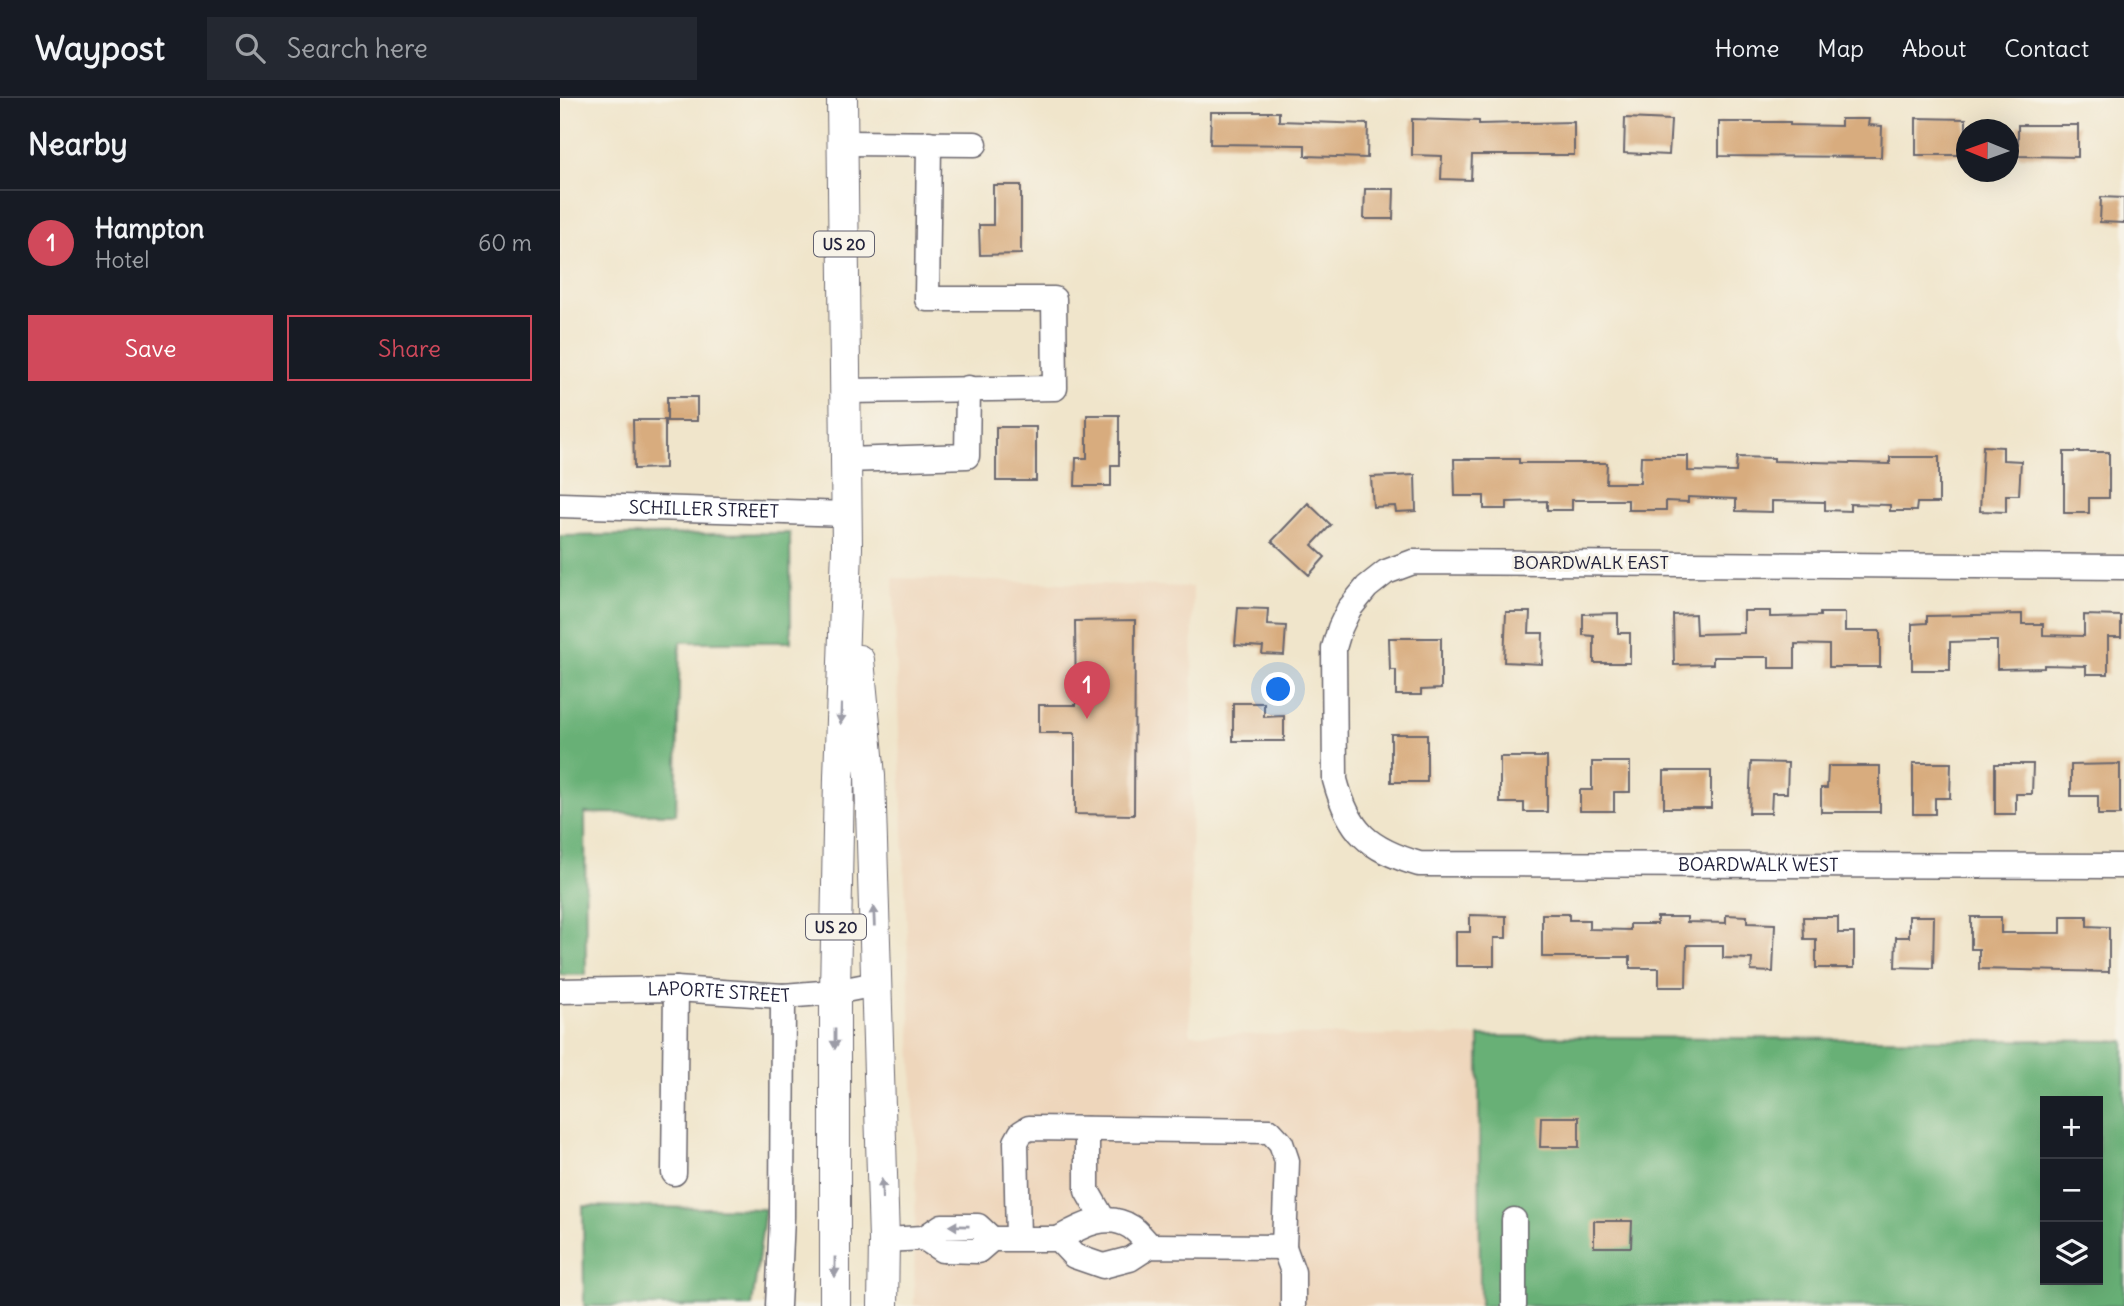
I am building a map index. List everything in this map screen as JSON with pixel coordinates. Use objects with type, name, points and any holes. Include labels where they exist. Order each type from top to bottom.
[{"type":"main road","name":"US 20","points":[[835,1306],[835,992],[847,548],[842,98]]},
{"type":"main road","name":"US 20","points":[[847,548],[870,776],[884,1240],[883,1306]]},
{"type":"street","points":[[843,143],[975,144]]},
{"type":"street","points":[[846,391],[1055,388],[1055,299],[927,299],[929,143]]},
{"type":"street","points":[[847,460],[967,456],[968,388]]},
{"type":"street","name":"SCHILLER STREET","points":[[560,505],[847,514]]},
{"type":"street","name":"BOARDWALK EAST","points":[[1391,856],[1368,842],[1352,825],[1340,800],[1335,780],[1335,648],[1349,609],[1367,587],[1386,572],[1413,562],[2124,567]]},
{"type":"street","name":"BOARDWALK WEST","points":[[1391,856],[1419,864],[1441,865],[2124,866]]},
{"type":"street","name":"LAPORTE STREET","points":[[560,991],[676,989],[783,996],[835,992],[876,985]]},
{"type":"street","points":[[674,1173],[676,989]]},
{"type":"street","points":[[778,1306],[782,1217],[783,996]]},
{"type":"street","points":[[1018,1239],[1016,1142],[1021,1133],[1029,1128],[1270,1131],[1281,1143],[1287,1161],[1284,1247],[1293,1272],[1293,1306]]},
{"type":"street","points":[[1087,1129],[1087,1191],[1103,1219]]},
{"type":"street","points":[[884,1240],[924,1238],[942,1250],[978,1251],[992,1239],[1058,1239],[1103,1219],[1130,1226],[1150,1246]]},
{"type":"street","points":[[1514,1220],[1514,1306]]},
{"type":"street","points":[[1058,1239],[1074,1256],[1103,1266],[1130,1259],[1150,1246],[1284,1247]]},
{"type":"shaded area","points":[[893,578],[1193,587],[1190,1034],[1479,1036],[1480,1306],[914,1306],[916,1164]]},
{"type":"green space","points":[[790,533],[791,642],[680,642],[676,814],[585,813],[586,975],[560,975],[560,536]]},
{"type":"green space","points":[[1479,1036],[2124,1041],[2124,1306],[1480,1306]]},
{"type":"green space","points":[[583,1206],[765,1209],[752,1306],[584,1306]]},
{"type":"building","points":[[1211,112],[1279,112],[1279,121],[1368,124],[1367,158],[1305,156],[1305,145],[1210,144]]},
{"type":"building","points":[[1625,118],[1671,120],[1669,155],[1624,153]]},
{"type":"building","points":[[1916,118],[1966,119],[1956,119],[1956,155],[1916,155]]},
{"type":"building","points":[[1412,119],[1479,121],[1479,124],[1574,122],[1574,155],[1472,155],[1471,180],[1441,179],[1442,156],[1412,155]]},
{"type":"building","points":[[1841,119],[1869,119],[1868,125],[1882,126],[1881,157],[1719,156],[1719,122],[1790,122],[1790,125],[1841,126]]},
{"type":"building","points":[[2019,125],[2078,125],[2078,157],[2019,156]]},
{"type":"building","points":[[993,185],[1021,185],[1021,254],[980,255],[979,225],[993,225]]},
{"type":"building","points":[[1365,189],[1394,189],[1393,219],[1364,219]]},
{"type":"building","points":[[2101,197],[2124,198],[2124,223],[2100,222]]},
{"type":"building","points":[[667,397],[697,397],[697,421],[667,421]]},
{"type":"building","points":[[1087,415],[1119,415],[1119,465],[1111,465],[1111,486],[1075,486],[1076,458],[1087,458]]},
{"type":"building","points":[[633,420],[665,420],[665,468],[634,469]]},
{"type":"building","points":[[996,427],[1036,427],[1036,481],[996,481]]},
{"type":"building","points":[[1983,446],[2003,447],[2003,460],[2021,461],[2019,495],[2006,495],[2006,512],[1980,511]]},
{"type":"building","points":[[2064,452],[2109,452],[2109,498],[2089,498],[2089,513],[2064,513]]},
{"type":"building","points":[[1641,456],[1688,456],[1688,471],[1736,472],[1737,457],[1774,458],[1774,461],[1890,464],[1890,457],[1939,457],[1939,503],[1917,503],[1916,511],[1890,511],[1890,505],[1850,504],[1850,511],[1825,510],[1825,502],[1772,501],[1772,512],[1736,511],[1736,499],[1688,497],[1688,502],[1666,501],[1666,510],[1628,510],[1628,500],[1572,500],[1572,510],[1547,510],[1547,501],[1507,502],[1507,509],[1484,509],[1484,496],[1455,496],[1454,459],[1519,459],[1519,463],[1607,463],[1606,483],[1640,483]]},
{"type":"building","points":[[1415,475],[1416,511],[1396,512],[1395,506],[1373,507],[1371,477]]},
{"type":"building","points":[[1308,503],[1331,525],[1312,545],[1325,557],[1309,575],[1272,541]]},
{"type":"building","points":[[1238,608],[1268,609],[1267,625],[1286,626],[1284,655],[1262,654],[1263,647],[1235,645]]},
{"type":"building","points":[[1744,611],[1770,611],[1770,617],[1845,613],[1845,631],[1880,631],[1880,667],[1829,667],[1829,645],[1795,644],[1795,668],[1769,668],[1769,657],[1713,657],[1713,664],[1674,665],[1673,615],[1695,614],[1696,634],[1744,633]]},
{"type":"building","points":[[1506,612],[1530,612],[1529,633],[1543,633],[1542,664],[1504,662]]},
{"type":"building","points":[[1618,613],[1618,633],[1630,633],[1630,663],[1594,663],[1594,636],[1583,635],[1583,614]]},
{"type":"building","points":[[2022,614],[2022,624],[2043,624],[2043,635],[2084,636],[2084,615],[2121,616],[2121,637],[2108,637],[2108,674],[2086,674],[2086,666],[2044,665],[2044,668],[1997,669],[1997,641],[1950,642],[1950,670],[1912,670],[1912,624],[1927,623],[1927,616]]},
{"type":"building","points":[[1135,620],[1134,815],[1075,814],[1075,733],[1039,733],[1039,705],[1076,705],[1075,621]]},
{"type":"building","points":[[1389,638],[1441,638],[1441,689],[1421,690],[1421,695],[1396,695],[1396,670],[1390,670]]},
{"type":"building","points":[[1233,703],[1264,703],[1264,717],[1284,716],[1284,741],[1233,741]]},
{"type":"building","points":[[1391,734],[1427,734],[1427,782],[1391,782]]},
{"type":"building","points":[[1500,757],[1547,757],[1547,812],[1524,812],[1524,803],[1500,803]]},
{"type":"building","points":[[1592,762],[1630,762],[1630,792],[1614,792],[1614,811],[1580,811],[1580,790],[1592,790]]},
{"type":"building","points":[[1751,762],[1788,763],[1787,793],[1772,793],[1771,813],[1749,813]]},
{"type":"building","points":[[1913,763],[1951,763],[1950,798],[1935,798],[1935,814],[1913,814]]},
{"type":"building","points":[[1995,764],[2033,764],[2032,794],[2016,794],[2016,814],[1995,814]]},
{"type":"building","points":[[2120,764],[2120,815],[2098,815],[2098,796],[2071,796],[2071,765]]},
{"type":"building","points":[[1828,766],[1880,766],[1880,812],[1821,812],[1821,788],[1827,788]]},
{"type":"building","points":[[1664,771],[1711,771],[1711,808],[1664,808]]},
{"type":"building","points":[[1542,914],[1569,914],[1569,920],[1589,920],[1589,929],[1630,930],[1630,924],[1657,924],[1657,917],[1687,917],[1687,922],[1726,923],[1726,915],[1747,916],[1747,923],[1775,924],[1773,972],[1751,971],[1752,959],[1723,958],[1723,945],[1687,945],[1686,987],[1659,987],[1659,968],[1630,968],[1630,957],[1542,957]]},
{"type":"building","points":[[1470,915],[1506,916],[1506,938],[1494,938],[1494,966],[1456,966],[1456,932],[1470,932]]},
{"type":"building","points":[[1909,916],[1934,916],[1933,968],[1895,967],[1896,937],[1909,937]]},
{"type":"building","points":[[2061,916],[2087,916],[2087,926],[2109,927],[2109,972],[1979,969],[1979,949],[1971,949],[1971,917],[2001,917],[2001,933],[2061,933]]},
{"type":"building","points":[[1803,917],[1838,917],[1838,933],[1854,933],[1854,968],[1816,968],[1816,939],[1804,939]]},
{"type":"building","points":[[1541,1117],[1579,1117],[1579,1147],[1540,1147]]},
{"type":"building","points":[[1594,1221],[1632,1221],[1631,1247],[1594,1247]]},
{"type":"place","name":"Hampton","points":[[1087,719]]}]
